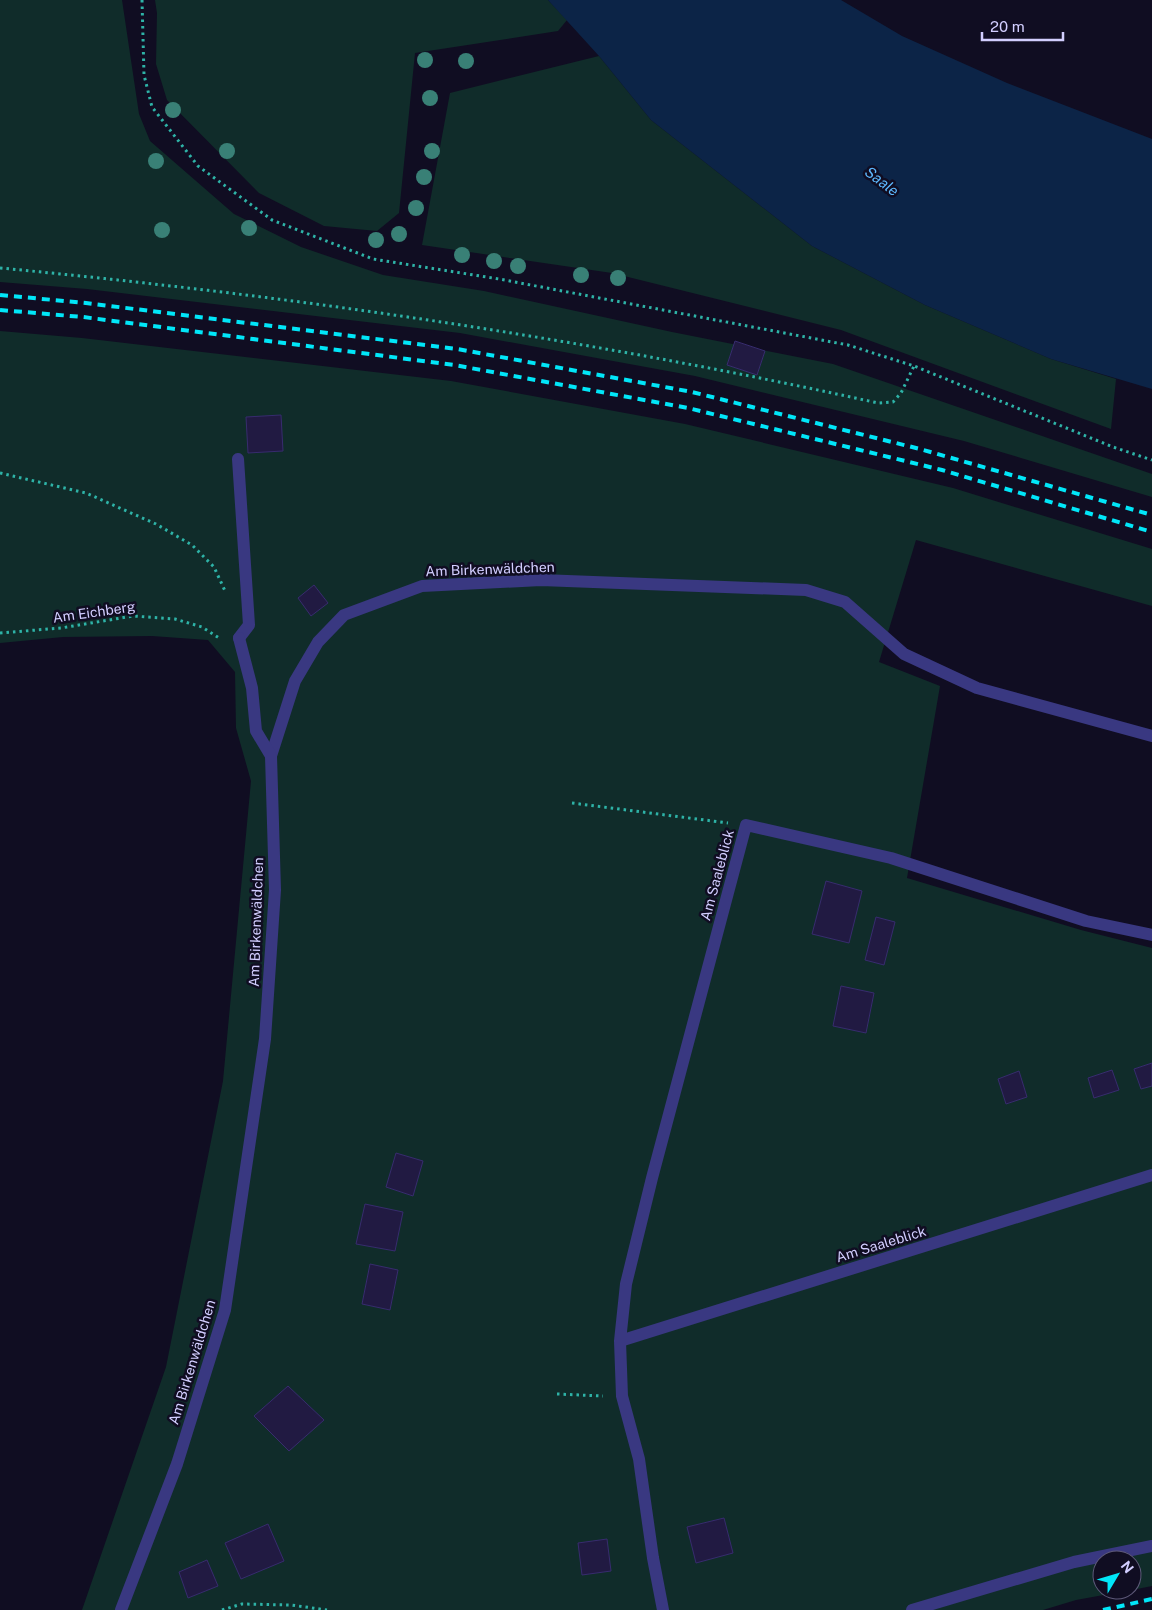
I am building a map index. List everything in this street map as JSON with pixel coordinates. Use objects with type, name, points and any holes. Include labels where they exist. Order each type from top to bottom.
[{"type":"street","points":[[238,459],[249,625],[239,638],[252,688],[256,731],[271,756]]},
{"type":"street","name":"Am Birkenwäldchen","points":[[121,1610],[177,1464],[225,1310],[266,1039],[275,890],[271,756],[295,681],[318,642],[344,615],[422,586],[541,580],[806,590],[845,602],[904,654],[976,688],[1152,736]]},
{"type":"street","name":"Am Saaleblick","points":[[663,1610],[653,1558],[639,1459],[622,1396],[620,1341],[626,1284],[652,1178],[746,825],[891,858],[1086,921],[1152,935]]},
{"type":"street","name":"Am Saaleblick","points":[[620,1341],[1152,1175]]},
{"type":"street","points":[[912,1610],[1074,1562],[1152,1546]]},
{"type":"path","points":[[142,0],[144,75],[152,107],[198,166],[272,220],[373,259],[499,279],[848,345],[914,366],[1113,447],[1152,460]]},
{"type":"path","points":[[0,268],[116,279],[390,314],[513,333],[776,380],[878,403],[893,402],[901,393],[914,366]]},
{"type":"path","points":[[0,473],[86,493],[156,524],[192,545],[214,567],[226,593],[227,602]]},
{"type":"path","name":"Am Eichberg","points":[[0,633],[61,628],[133,616],[175,619],[202,627],[243,653]]},
{"type":"path","points":[[572,803],[746,825]]},
{"type":"path","points":[[557,1394],[622,1396]]},
{"type":"path","points":[[222,1610],[242,1604],[291,1605],[327,1610]]},
{"type":"green space","points":[[0,0],[122,0],[139,114],[150,141],[234,214],[301,247],[383,275],[484,291],[672,332],[833,364],[1152,474],[1152,497],[964,441],[695,376],[460,333],[87,289],[0,282]]},
{"type":"green space","points":[[155,0],[548,0],[567,20],[558,31],[415,53],[399,213],[377,231],[324,226],[259,193],[167,100],[156,64],[157,13]]},
{"type":"green space","points":[[599,56],[651,120],[812,246],[925,305],[1051,359],[1116,379],[1111,429],[841,330],[612,273],[422,245],[450,93]]},
{"type":"green space","points":[[0,331],[82,338],[451,381],[685,424],[953,488],[1152,549],[1152,606],[916,540],[879,662],[940,686],[907,878],[1081,930],[1152,948],[1152,1586],[1142,1588],[1142,1550],[1092,1550],[1092,1597],[1043,1610],[82,1610],[166,1367],[223,1081],[251,781],[236,728],[235,672],[208,640],[152,636],[63,637],[0,643]]},
{"type":"water","name":"Saale","points":[[548,0],[841,0],[902,36],[1007,83],[1152,139],[1152,389],[1051,359],[925,305],[812,246],[651,120],[599,56]]},
{"type":"building","points":[[735,341],[765,351],[757,375],[727,365]]},
{"type":"building","points":[[281,415],[283,451],[248,453],[246,417]]},
{"type":"building","points":[[314,585],[328,603],[311,616],[298,598]]},
{"type":"building","points":[[826,881],[862,891],[849,943],[812,934]]},
{"type":"building","points":[[876,917],[895,922],[884,965],[865,960]]},
{"type":"building","points":[[841,986],[874,993],[866,1033],[833,1026]]},
{"type":"building","points":[[1152,1063],[1152,1086],[1141,1089],[1134,1069]]},
{"type":"building","points":[[1112,1070],[1119,1090],[1094,1098],[1088,1078]]},
{"type":"building","points":[[1019,1071],[1027,1097],[1006,1104],[998,1079]]},
{"type":"building","points":[[396,1153],[423,1161],[413,1196],[386,1187]]},
{"type":"building","points":[[365,1204],[403,1212],[395,1251],[356,1244]]},
{"type":"building","points":[[370,1264],[398,1270],[390,1310],[362,1304]]},
{"type":"building","points":[[288,1386],[324,1420],[289,1451],[254,1416]]},
{"type":"building","points":[[724,1518],[733,1553],[696,1563],[687,1527]]},
{"type":"building","points":[[268,1524],[284,1561],[241,1579],[225,1543]]},
{"type":"building","points":[[607,1539],[611,1571],[582,1575],[578,1543]]},
{"type":"building","points":[[207,1560],[218,1586],[188,1598],[179,1572]]},
{"type":"railway","points":[[0,295],[86,303],[457,349],[692,392],[920,449],[1152,515]]},
{"type":"railway","points":[[0,310],[83,317],[454,365],[688,408],[942,470],[1152,532]]},
{"type":"railway","points":[[1103,1610],[1152,1599]]}]
